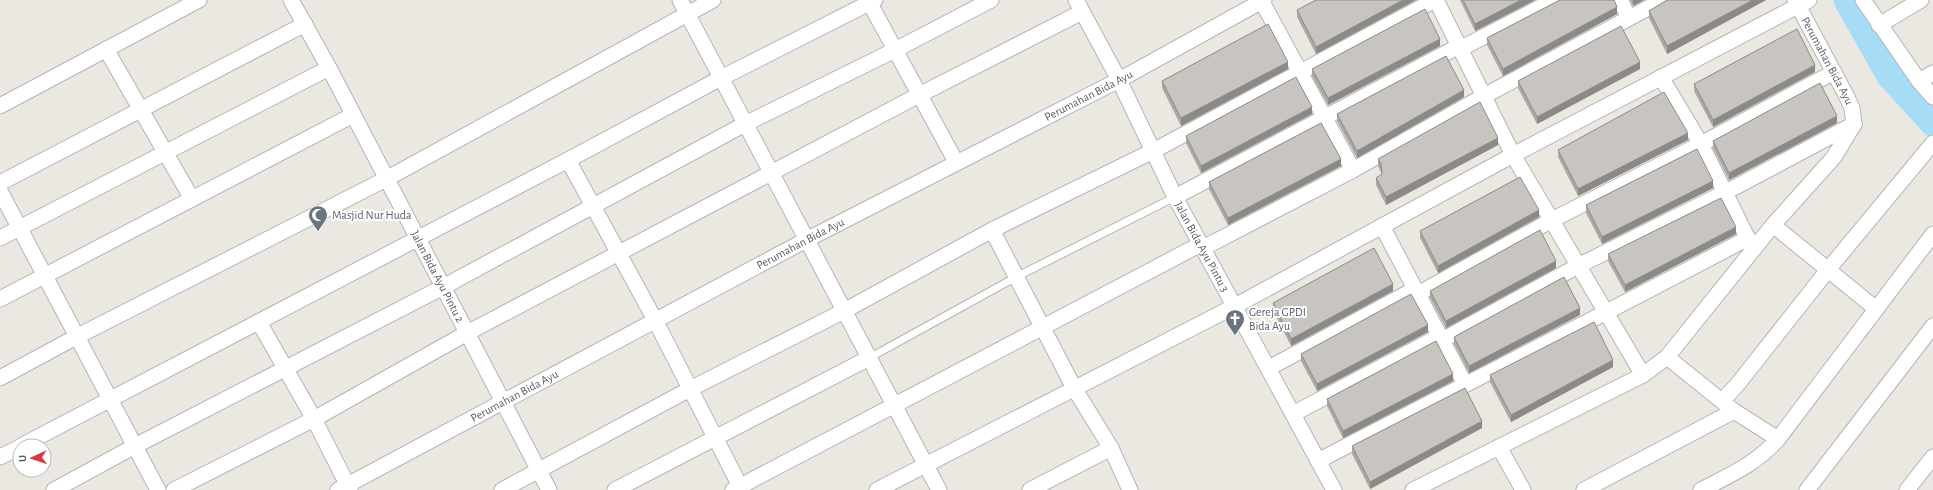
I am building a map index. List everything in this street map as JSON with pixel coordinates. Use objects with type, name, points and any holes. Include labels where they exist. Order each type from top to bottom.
[{"type":"street","points":[[0,106],[199,0]]},
{"type":"street","name":"Jalan Bida Ayu Pintu 2","points":[[292,0],[549,490]]},
{"type":"street","points":[[680,0],[939,490]]},
{"type":"street","points":[[0,378],[76,337],[386,179],[713,0]]},
{"type":"street","points":[[54,490],[135,446],[443,287],[745,124],[895,50],[991,0]]},
{"type":"street","points":[[1262,0],[1324,119],[1353,170]]},
{"type":"street","name":"Perumahan Bida Ayu","points":[[345,488],[503,401],[806,240],[1119,80],[1262,0]]},
{"type":"street","points":[[1175,197],[1554,0]]},
{"type":"street","points":[[1620,0],[1629,18]]},
{"type":"street","points":[[568,160],[655,320],[715,438],[738,489],[1043,327],[1353,170],[1484,96],[1663,0]]},
{"type":"street","points":[[1863,0],[1919,81],[1933,97]]},
{"type":"street","points":[[36,438],[870,1],[956,162]]},
{"type":"street","points":[[502,490],[690,389],[844,311],[992,230],[1153,151],[1299,72],[1438,1],[1513,155],[1643,375]]},
{"type":"street","points":[[877,490],[1236,306],[1513,155],[1661,78],[1800,2]]},
{"type":"street","name":"Perumahan Bida Ayu","points":[[1800,2],[1852,108],[1854,124]]},
{"type":"street","points":[[1879,25],[1915,2]]},
{"type":"street","points":[[174,490],[314,419],[468,333],[919,95],[1079,6]]},
{"type":"street","name":"Jalan Bida Ayu Pintu 3","points":[[1079,6],[1119,80],[1175,197],[1236,306],[1334,490]]},
{"type":"street","points":[[0,183],[305,24]]},
{"type":"street","points":[[106,49],[192,199]]},
{"type":"street","points":[[0,238],[166,154],[329,68]]},
{"type":"street","points":[[1269,368],[1700,144],[1834,72]]},
{"type":"street","points":[[1919,81],[1933,73]]},
{"type":"street","points":[[1661,78],[1726,192],[1750,244]]},
{"type":"street","points":[[0,299],[353,115]]},
{"type":"street","points":[[1293,414],[1578,266],[1726,192],[1854,124]]},
{"type":"street","points":[[1318,461],[1465,384],[1750,244],[1773,225],[1834,157],[1854,124]]},
{"type":"street","points":[[1722,401],[1737,385],[1932,144]]},
{"type":"street","points":[[0,191],[158,490]]},
{"type":"street","points":[[1773,225],[1875,308]]},
{"type":"street","points":[[1382,226],[1465,384]]},
{"type":"street","points":[[992,230],[1018,276],[1074,388],[1111,448],[1130,490]]},
{"type":"street","points":[[1701,490],[1753,463],[1765,454],[1778,439],[1875,308],[1933,234]]},
{"type":"street","points":[[1413,490],[1643,375],[1667,357],[1750,244]]},
{"type":"street","points":[[259,322],[314,419],[345,488]]},
{"type":"street","points":[[1807,490],[1933,326]]},
{"type":"street","points":[[1667,357],[1734,411],[1778,439]]},
{"type":"street","points":[[615,490],[869,358]]},
{"type":"street","points":[[1584,490],[1734,411]]},
{"type":"street","points":[[1499,447],[1523,490]]},
{"type":"street","points":[[1030,490],[1111,448]]},
{"type":"street","points":[[0,457],[12,451]]},
{"type":"street","points":[[1907,490],[1933,457]]},
{"type":"lane","points":[[869,358],[1018,276],[1175,197]]},
{"type":"building","points":[[1316,0],[1403,0],[1316,47],[1297,10]]},
{"type":"building","points":[[1463,0],[1521,0],[1475,24]]},
{"type":"building","points":[[1559,0],[1614,0],[1617,7],[1503,69],[1487,38]]},
{"type":"building","points":[[1667,0],[1753,0],[1667,46],[1649,11]]},
{"type":"building","points":[[1425,9],[1440,39],[1328,98],[1312,69]]},
{"type":"building","points":[[1268,24],[1288,62],[1181,118],[1162,81]]},
{"type":"building","points":[[1621,26],[1640,62],[1537,117],[1518,81]]},
{"type":"building","points":[[1797,29],[1815,65],[1713,120],[1694,84]]},
{"type":"building","points":[[1446,56],[1464,90],[1357,151],[1337,114]]},
{"type":"building","points":[[1296,77],[1312,107],[1201,166],[1186,136]]},
{"type":"building","points":[[1820,83],[1837,116],[1729,173],[1713,141]]},
{"type":"building","points":[[1664,92],[1688,133],[1578,189],[1558,150]]},
{"type":"building","points":[[1480,102],[1498,138],[1386,197],[1376,178],[1382,174],[1381,164],[1378,159]]},
{"type":"building","points":[[1321,123],[1341,159],[1228,218],[1209,182]]},
{"type":"building","points":[[1697,149],[1713,181],[1602,237],[1586,205]]},
{"type":"building","points":[[1520,177],[1539,210],[1438,266],[1420,231]]},
{"type":"building","points":[[1721,198],[1736,227],[1625,285],[1608,254]]},
{"type":"building","points":[[1540,230],[1556,261],[1446,321],[1430,291]]},
{"type":"building","points":[[1374,248],[1393,284],[1291,339],[1273,303]]},
{"type":"building","points":[[1564,277],[1580,308],[1469,366],[1454,337]]},
{"type":"building","points":[[1411,294],[1428,325],[1317,384],[1301,354]]},
{"type":"building","points":[[1594,322],[1613,360],[1511,415],[1490,375]]},
{"type":"building","points":[[1436,341],[1453,374],[1343,431],[1327,399]]},
{"type":"building","points":[[1465,388],[1482,421],[1370,482],[1352,446]]},
{"type":"waterway","points":[[1847,0],[1890,76],[1933,123]]},
{"type":"place","name":"Masjid Nur Huda","points":[[318,232]]},
{"type":"place","name":"Gereja GPDI Bida Ayu","points":[[1235,336]]}]
